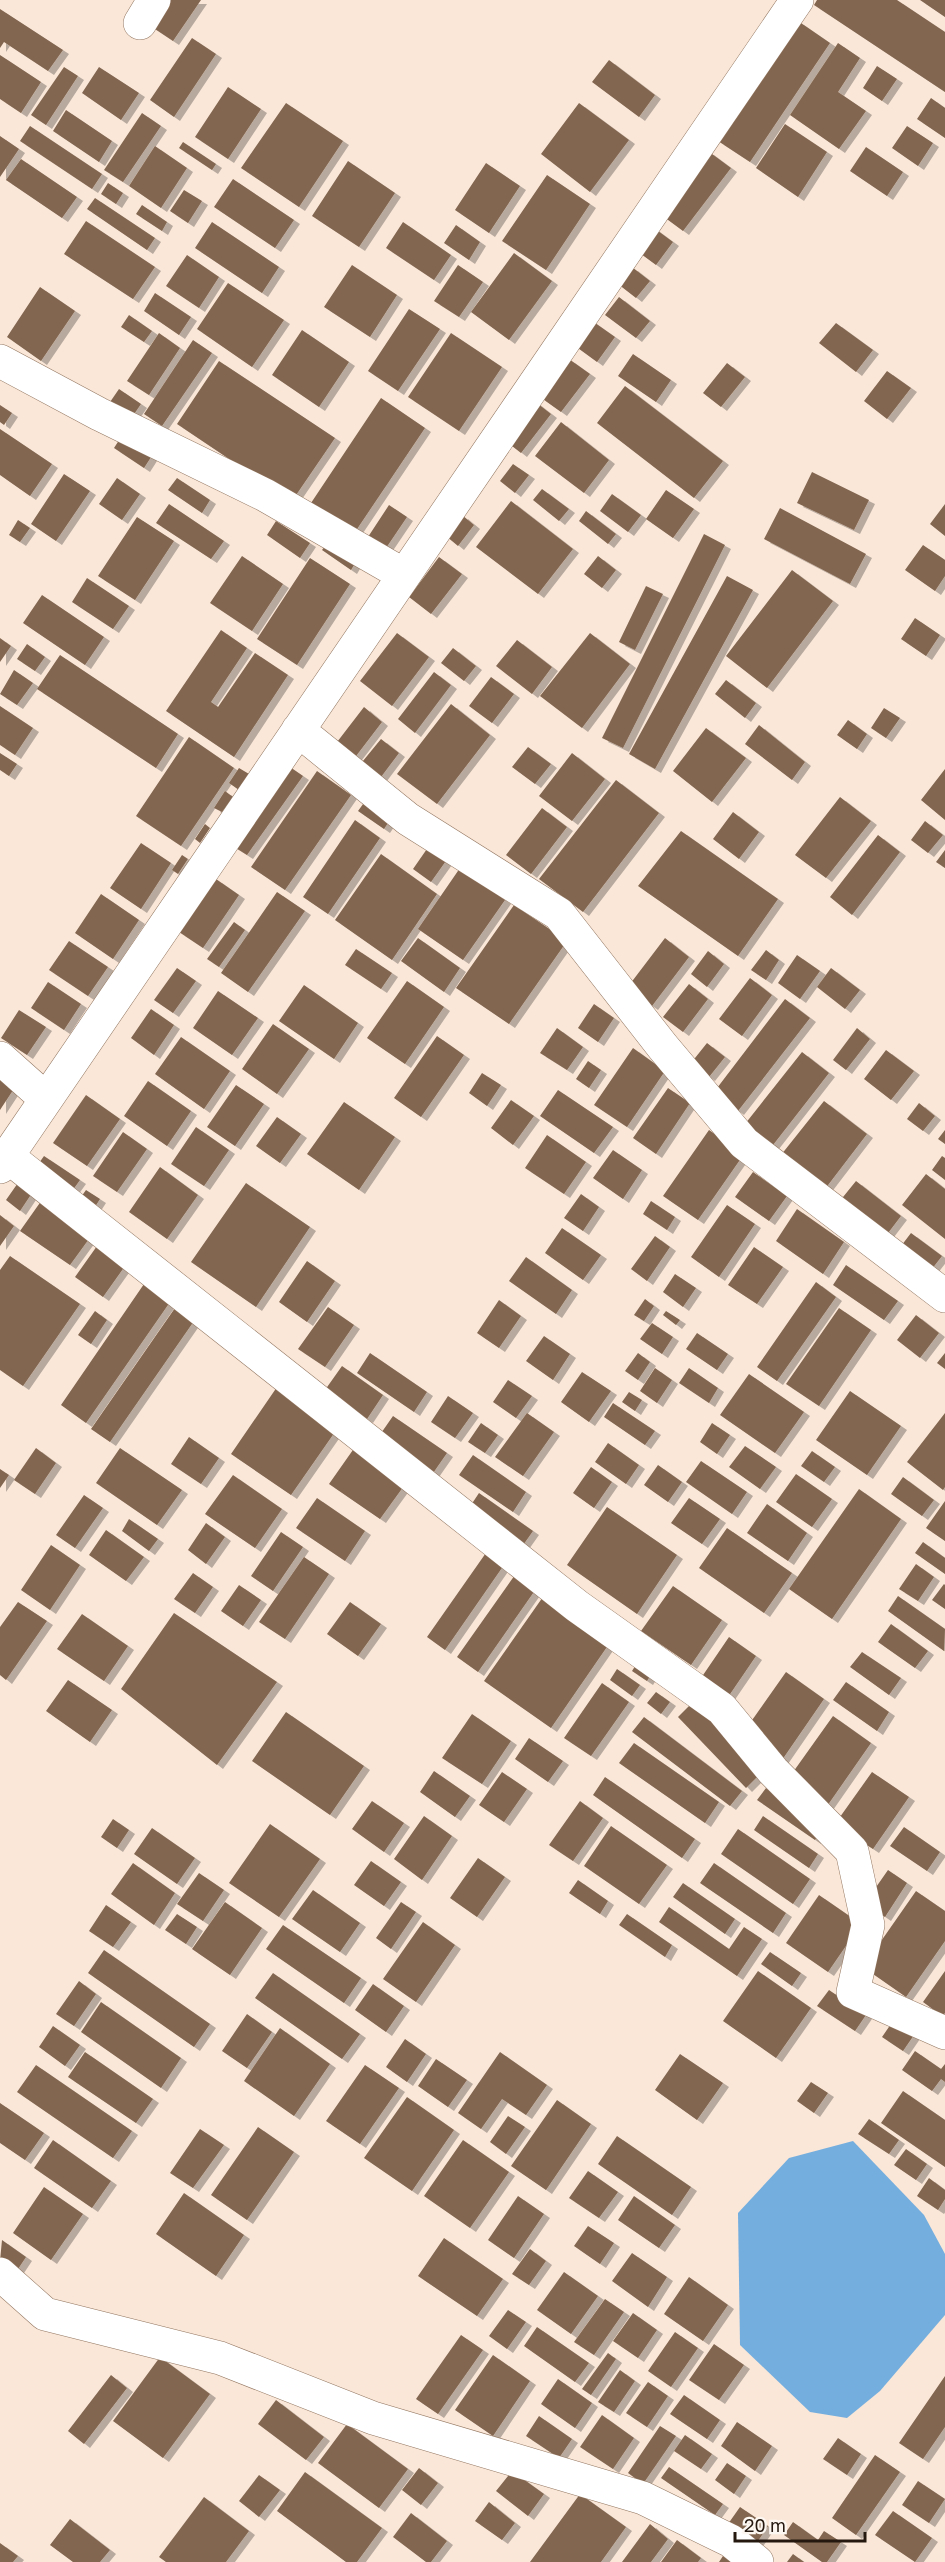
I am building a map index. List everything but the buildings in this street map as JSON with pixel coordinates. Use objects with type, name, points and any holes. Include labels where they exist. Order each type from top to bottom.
[{"type":"street","points":[[797,0],[4,1161],[577,1606],[722,1709],[773,1772],[852,1851],[868,1925],[853,1992],[945,2033]]},
{"type":"street","points":[[0,361],[99,414],[265,495],[404,575]]},
{"type":"street","points":[[298,730],[408,819],[559,914],[663,1047],[744,1143],[945,1296]]},
{"type":"street","points":[[0,1058],[46,1099]]},
{"type":"street","points":[[0,2274],[45,2314],[220,2358],[374,2418],[643,2498],[730,2541],[757,2562]]},
{"type":"water","points":[[853,2141],[924,2215],[945,2254],[945,2315],[880,2391],[847,2418],[810,2412],[740,2345],[738,2213],[789,2158]]}]
